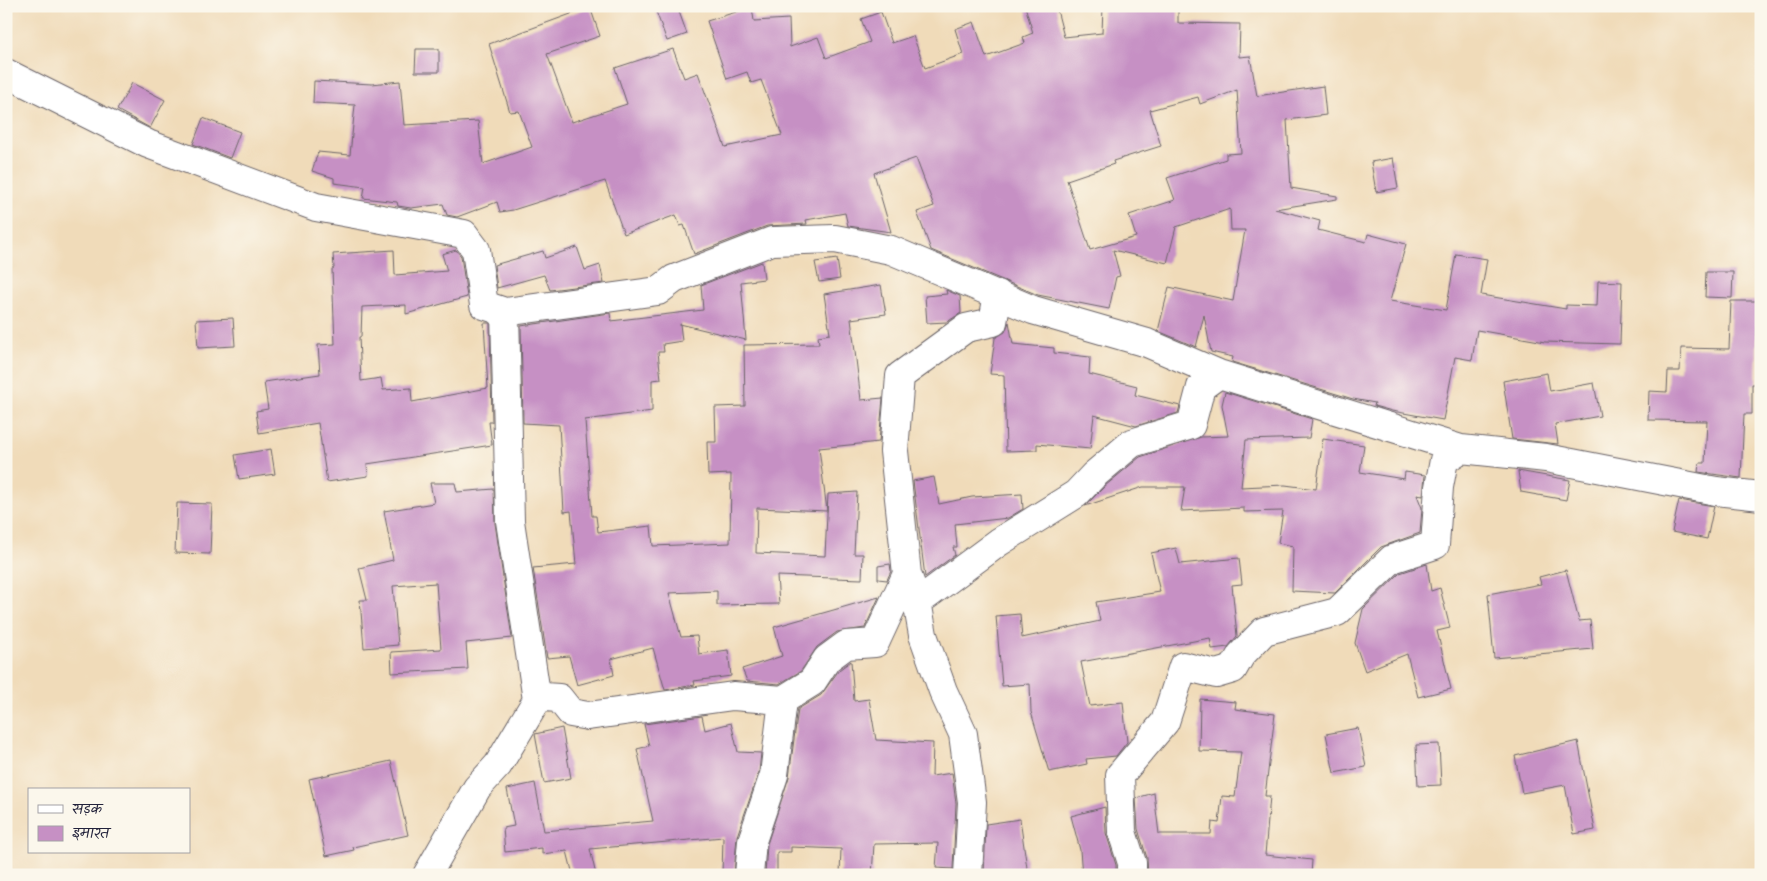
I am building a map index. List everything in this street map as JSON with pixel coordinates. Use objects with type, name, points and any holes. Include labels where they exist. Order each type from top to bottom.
[{"type":"street","points":[[6,73],[148,144],[316,207],[464,234],[476,250],[484,305],[505,312],[658,291],[674,279],[772,241],[835,239],[892,250],[1032,310],[1147,343],[1219,374],[1461,449],[1546,458],[1716,491],[1761,496]]},
{"type":"street","points":[[968,875],[972,802],[962,734],[943,691],[923,635],[918,600],[907,574],[894,451],[900,376],[966,328],[993,322],[998,294]]},
{"type":"street","points":[[505,312],[510,521],[537,700]]},
{"type":"street","points":[[918,600],[999,542],[1076,494],[1094,475],[1132,443],[1191,425],[1201,387],[1219,374]]},
{"type":"street","points":[[1132,875],[1132,863],[1122,832],[1120,775],[1165,722],[1183,666],[1216,674],[1232,669],[1241,655],[1264,631],[1337,612],[1392,559],[1435,545],[1439,487],[1444,460],[1461,449]]},
{"type":"street","points":[[427,875],[477,788],[498,765],[537,700],[544,697],[559,698],[571,713],[588,716],[733,696],[783,700],[812,682],[827,659],[846,645],[875,643],[907,574]]},
{"type":"street","points":[[750,875],[752,841],[774,775],[783,700]]},
{"type":"building","points":[[654,6],[677,6],[687,34],[667,41]]},
{"type":"building","points":[[1025,6],[1056,6],[1064,37],[1102,33],[1103,6],[1178,6],[1178,23],[1240,24],[1239,57],[1250,56],[1257,96],[1323,86],[1326,115],[1287,120],[1291,188],[1337,196],[1337,199],[1275,209],[1320,221],[1318,230],[1366,242],[1368,234],[1406,244],[1390,301],[1446,310],[1456,254],[1487,259],[1481,295],[1566,309],[1566,305],[1597,306],[1598,281],[1622,282],[1620,344],[1545,342],[1477,330],[1472,360],[1455,357],[1443,420],[1392,411],[1374,406],[1375,403],[1353,399],[1232,362],[1233,357],[1211,352],[1204,315],[1196,347],[1158,331],[1169,287],[1233,301],[1245,230],[1231,230],[1230,209],[1176,227],[1167,263],[1113,250],[1120,276],[1116,277],[1109,309],[1038,295],[931,250],[917,212],[934,206],[916,158],[874,173],[891,232],[848,226],[845,213],[806,220],[807,224],[767,226],[694,254],[684,225],[680,226],[676,215],[624,234],[605,181],[513,210],[500,212],[497,202],[457,217],[447,215],[443,204],[411,208],[398,206],[397,202],[363,198],[365,187],[334,183],[334,178],[312,171],[318,152],[350,155],[355,105],[313,103],[314,81],[372,84],[400,81],[404,125],[478,121],[483,164],[532,147],[519,111],[510,112],[489,44],[590,7],[600,36],[547,54],[572,122],[627,104],[615,68],[673,49],[684,78],[698,73],[725,147],[782,135],[761,80],[751,83],[747,72],[727,79],[707,21],[752,7],[754,21],[789,19],[790,47],[818,37],[826,58],[870,42],[861,19],[881,12],[892,43],[913,36],[925,68],[963,54],[955,29],[974,22],[986,57],[1025,43],[1023,37],[1033,33]],"holes":[[[1237,90],[1241,153],[1226,154],[1226,159],[1167,178],[1175,200],[1129,215],[1136,237],[1090,250],[1067,180],[1114,164],[1113,161],[1161,146],[1150,110],[1198,97],[1200,104]]]},
{"type":"building","points":[[416,49],[439,49],[439,72],[415,72]]},
{"type":"building","points":[[132,83],[165,100],[150,128],[117,110]]},
{"type":"building","points":[[203,118],[240,132],[230,158],[193,144]]},
{"type":"building","points":[[1393,158],[1398,188],[1376,192],[1371,162]]},
{"type":"building","points":[[577,247],[585,270],[600,265],[604,283],[550,290],[544,275],[497,288],[494,265],[543,251],[545,258]]},
{"type":"building","points":[[394,250],[395,275],[447,271],[442,254],[456,250],[461,256],[467,297],[406,314],[406,305],[362,307],[361,337],[359,337],[361,381],[381,378],[383,390],[411,388],[412,402],[488,388],[484,323],[490,323],[492,422],[489,422],[492,445],[367,464],[368,476],[327,482],[318,423],[259,433],[256,411],[268,409],[264,382],[320,374],[318,345],[335,344],[333,254]]},
{"type":"building","points":[[837,259],[840,279],[819,282],[815,262]]},
{"type":"building","points":[[762,262],[764,279],[741,282],[746,340],[680,324],[682,341],[663,344],[664,352],[658,352],[661,379],[652,380],[652,411],[585,420],[592,516],[596,516],[598,532],[651,526],[653,546],[730,543],[731,474],[708,475],[707,442],[716,442],[715,407],[745,406],[744,345],[819,344],[818,336],[830,334],[824,294],[881,285],[886,314],[851,319],[861,400],[883,398],[879,442],[819,448],[827,511],[757,508],[756,553],[825,556],[828,494],[857,492],[854,554],[863,554],[862,579],[777,576],[779,604],[717,605],[717,591],[669,593],[681,637],[697,636],[699,654],[728,650],[731,676],[694,681],[695,685],[665,690],[653,648],[611,659],[614,675],[577,685],[569,656],[547,658],[533,568],[576,564],[571,511],[564,512],[559,425],[523,423],[521,326],[610,313],[611,321],[703,310],[701,285]]},
{"type":"building","points":[[1706,272],[1733,272],[1732,298],[1705,297]]},
{"type":"building","points":[[946,290],[960,296],[961,313],[947,322],[927,323],[925,296],[947,294]]},
{"type":"building","points":[[1731,301],[1758,301],[1756,384],[1752,384],[1752,414],[1744,414],[1741,478],[1698,472],[1699,463],[1705,463],[1707,421],[1648,420],[1649,391],[1667,392],[1668,371],[1680,371],[1681,348],[1729,349]]},
{"type":"building","points":[[233,318],[235,346],[198,348],[196,320]]},
{"type":"building","points":[[1009,322],[1013,344],[1054,348],[1054,353],[1090,357],[1089,374],[1137,386],[1135,395],[1180,406],[1178,413],[1136,426],[1094,415],[1090,449],[1037,444],[1037,450],[1006,451],[1004,375],[990,374],[995,338],[1005,332]]},
{"type":"building","points":[[1547,373],[1550,391],[1594,383],[1600,416],[1555,424],[1558,444],[1512,439],[1503,381]]},
{"type":"building","points":[[1225,392],[1312,419],[1309,438],[1246,440],[1241,487],[1285,485],[1316,489],[1323,439],[1364,445],[1360,472],[1404,479],[1405,472],[1425,475],[1423,496],[1417,495],[1422,508],[1420,533],[1381,547],[1335,593],[1292,591],[1293,546],[1278,543],[1283,511],[1244,512],[1244,508],[1181,511],[1185,487],[1143,487],[1085,506],[1105,486],[1140,457],[1201,437],[1228,436],[1222,405]]},
{"type":"building","points":[[271,449],[275,474],[239,479],[235,455]]},
{"type":"building","points":[[1518,471],[1570,480],[1566,500],[1521,492]]},
{"type":"building","points":[[934,477],[939,504],[972,497],[1022,494],[1023,509],[1008,518],[955,524],[957,547],[953,547],[955,555],[925,577],[913,481]]},
{"type":"building","points":[[430,483],[455,483],[457,492],[494,489],[495,523],[512,638],[466,643],[468,669],[392,673],[391,652],[441,649],[436,583],[393,586],[398,645],[364,648],[360,600],[367,600],[359,568],[393,560],[384,511],[434,503]]},
{"type":"building","points":[[1679,500],[1714,506],[1707,539],[1672,532]]},
{"type":"building","points":[[177,503],[212,504],[210,554],[175,553]]},
{"type":"building","points":[[1176,548],[1180,564],[1239,558],[1242,584],[1232,585],[1237,636],[1228,647],[1212,649],[1210,638],[1081,662],[1090,706],[1123,702],[1127,742],[1116,756],[1086,759],[1087,764],[1049,772],[1031,712],[1030,684],[1002,686],[996,616],[1020,614],[1022,638],[1100,621],[1096,602],[1160,592],[1151,553]]},
{"type":"building","points":[[890,564],[891,571],[887,580],[878,579],[878,566]]},
{"type":"building","points":[[1427,564],[1431,591],[1440,588],[1450,628],[1437,631],[1451,689],[1418,697],[1407,654],[1365,671],[1355,643],[1363,609],[1400,573]]},
{"type":"building","points":[[1566,570],[1579,621],[1590,620],[1593,649],[1494,658],[1488,594],[1541,584],[1539,577]]},
{"type":"building","points":[[879,597],[865,628],[837,632],[817,647],[801,671],[779,684],[747,681],[742,669],[782,656],[774,627]]},
{"type":"building","points":[[851,661],[854,701],[869,699],[876,740],[933,743],[932,776],[952,773],[956,803],[953,869],[936,868],[938,843],[874,844],[872,875],[840,875],[841,849],[791,847],[791,852],[777,852],[777,875],[765,875],[767,844],[789,777],[798,709],[821,695],[839,670]]},
{"type":"building","points":[[1200,699],[1236,702],[1235,709],[1275,714],[1265,796],[1270,796],[1265,855],[1312,860],[1311,875],[1148,875],[1147,858],[1138,829],[1136,798],[1154,793],[1159,834],[1211,834],[1212,822],[1219,823],[1222,796],[1235,797],[1241,752],[1199,751]]},
{"type":"building","points":[[702,716],[705,730],[731,723],[738,752],[761,753],[759,772],[737,836],[734,875],[722,875],[723,837],[590,849],[596,875],[573,875],[567,851],[542,854],[542,848],[505,852],[503,828],[514,826],[507,789],[535,783],[544,831],[653,821],[637,749],[649,746],[644,724]]},
{"type":"building","points":[[562,728],[571,778],[544,783],[535,734]]},
{"type":"building","points":[[1358,728],[1366,767],[1334,773],[1326,734]]},
{"type":"building","points":[[1578,741],[1595,830],[1574,834],[1565,785],[1522,793],[1515,756]]},
{"type":"building","points":[[1439,744],[1441,785],[1418,786],[1416,745]]},
{"type":"building","points":[[391,761],[408,835],[353,847],[354,850],[326,856],[309,779]]},
{"type":"building","points":[[1105,807],[1106,833],[1116,865],[1116,875],[1082,875],[1080,850],[1071,816]]},
{"type":"building","points":[[1020,819],[1028,875],[984,875],[986,824]]}]
